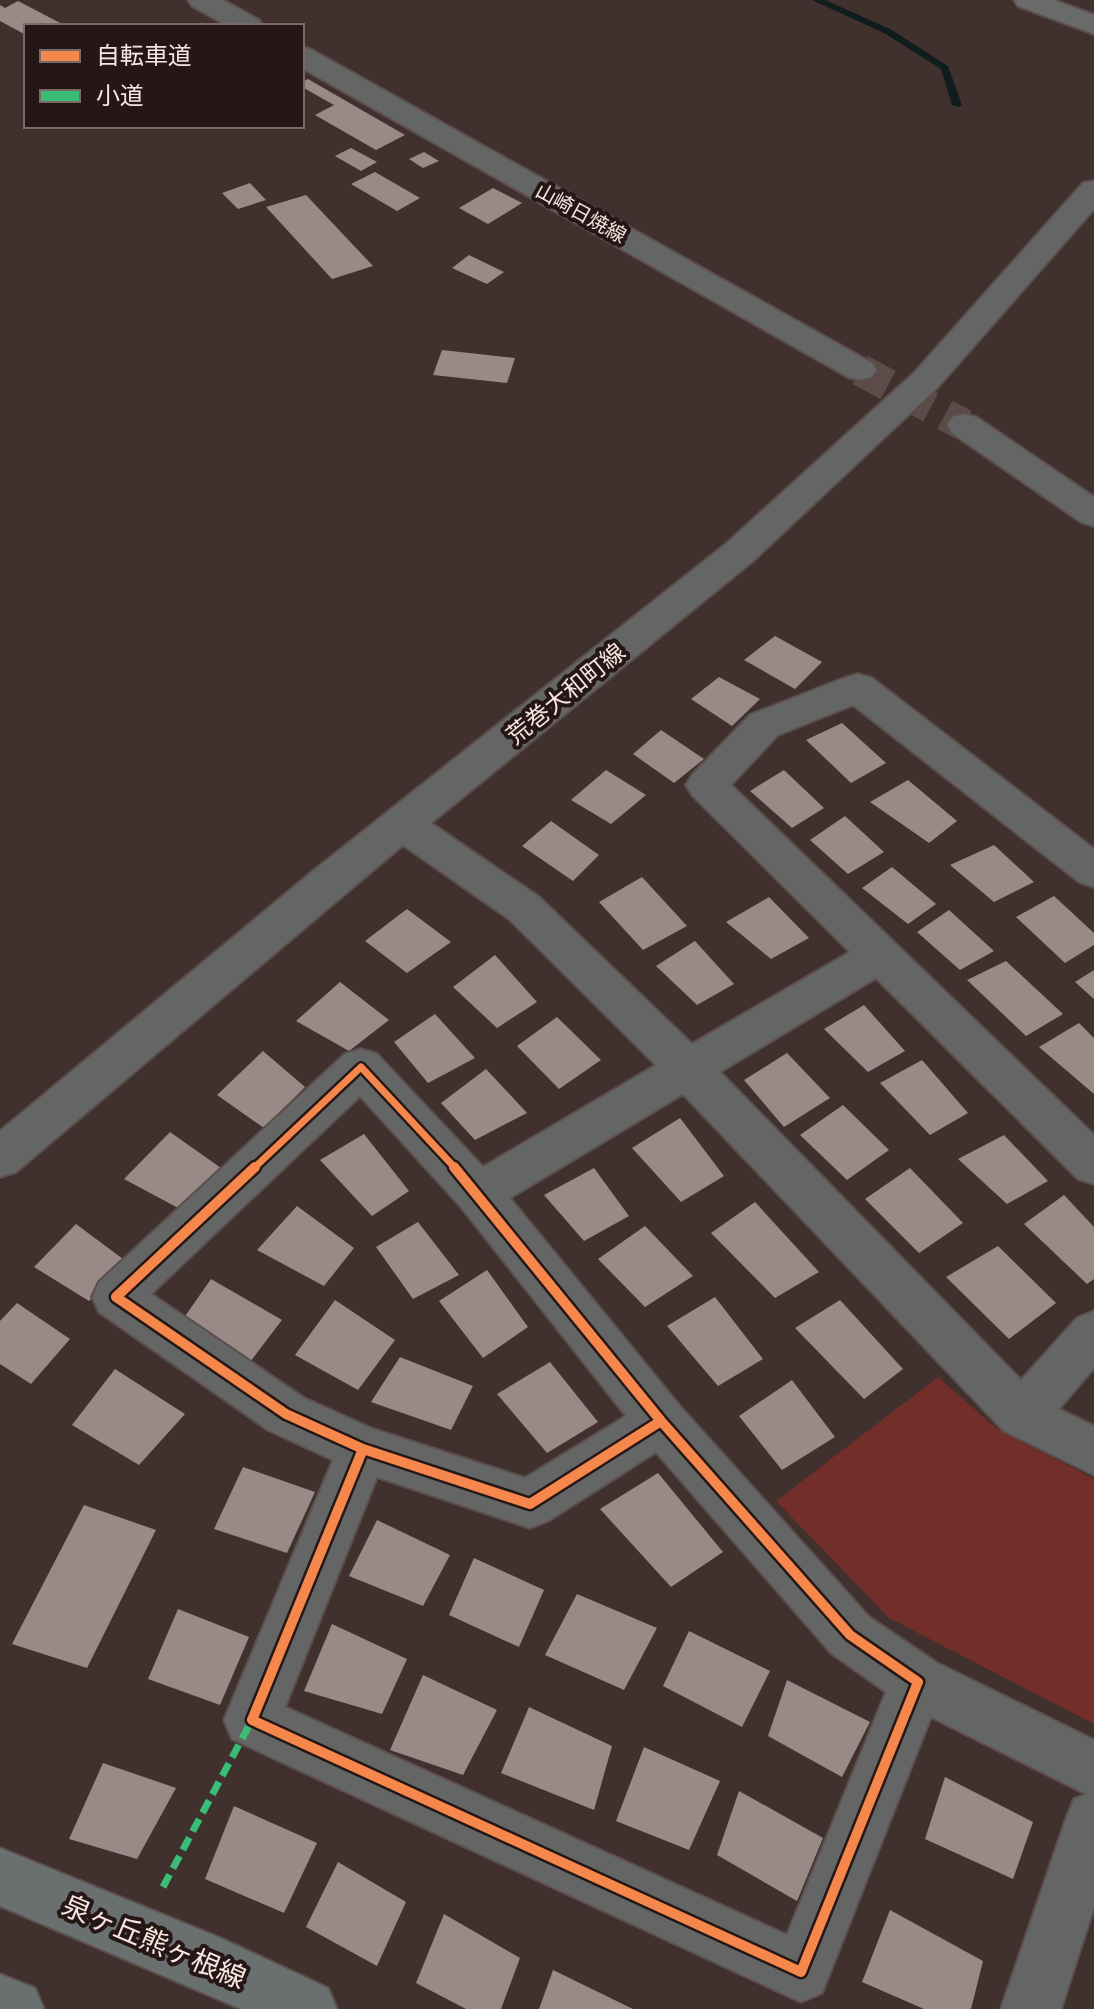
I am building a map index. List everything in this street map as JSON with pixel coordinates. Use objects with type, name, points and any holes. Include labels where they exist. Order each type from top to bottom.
[{"type":"highway","points":[[1028,0],[1094,25]]},
{"type":"main road","name":"泉ヶ丘熊ヶ根線","points":[[0,1877],[202,1960],[307,2009]]},
{"type":"main road","points":[[0,2004],[14,2009]]},
{"type":"street","points":[[202,0],[245,24]]},
{"type":"street","name":"山崎日焼線","points":[[304,57],[860,370]]},
{"type":"street","name":"荒巻大和町線","points":[[0,1158],[402,824],[740,552],[926,380],[1094,190]]},
{"type":"street","points":[[964,425],[1094,514]]},
{"type":"street","points":[[1094,871],[858,688],[764,725],[706,785],[1094,1165]]},
{"type":"street","points":[[402,824],[524,908],[688,1069],[1022,1415],[1094,1452]]},
{"type":"street","points":[[478,1193],[880,955]]},
{"type":"street","points":[[661,1421],[530,1504],[363,1449],[286,1414],[116,1297],[361,1067],[478,1193],[661,1421],[850,1635],[918,1682],[1094,1769]]},
{"type":"street","points":[[1022,1415],[1094,1333]]},
{"type":"street","points":[[363,1449],[252,1720],[801,1972],[918,1682]]},
{"type":"street","points":[[1031,2009],[1094,1819]]},
{"type":"shaded area","points":[[938,1377],[996,1428],[1094,1479],[1094,1724],[889,1618],[776,1501]]},
{"type":"building","points":[[18,1],[62,24],[24,24],[24,34],[0,21],[0,5],[5,8]]},
{"type":"building","points":[[308,79],[405,135],[376,150],[315,115],[334,105],[304,88],[304,81]]},
{"type":"building","points":[[351,148],[377,162],[361,171],[335,156]]},
{"type":"building","points":[[424,152],[439,161],[423,168],[409,159]]},
{"type":"building","points":[[375,172],[420,198],[397,211],[351,184]]},
{"type":"building","points":[[250,183],[266,200],[238,209],[222,193]]},
{"type":"building","points":[[493,188],[522,203],[488,224],[459,208]]},
{"type":"building","points":[[306,195],[373,266],[332,279],[266,207]]},
{"type":"building","points":[[469,255],[504,272],[487,284],[452,268]]},
{"type":"building","points":[[442,350],[515,358],[507,383],[433,375]]},
{"type":"building","points":[[775,636],[822,662],[795,689],[744,660]]},
{"type":"building","points":[[719,677],[760,699],[732,726],[691,699]]},
{"type":"building","points":[[842,723],[886,763],[851,783],[806,740]]},
{"type":"building","points":[[661,730],[704,759],[674,783],[633,754]]},
{"type":"building","points":[[606,770],[646,795],[611,824],[571,800]]},
{"type":"building","points":[[784,770],[824,808],[792,828],[750,791]]},
{"type":"building","points":[[908,780],[957,821],[929,843],[870,802]]},
{"type":"building","points":[[845,816],[884,852],[848,874],[810,840]]},
{"type":"building","points":[[551,821],[599,855],[573,881],[522,846]]},
{"type":"building","points":[[994,845],[1034,882],[994,902],[950,865]]},
{"type":"building","points":[[892,867],[936,904],[908,924],[862,888]]},
{"type":"building","points":[[642,877],[687,926],[643,950],[599,902]]},
{"type":"building","points":[[1054,896],[1094,933],[1094,945],[1065,963],[1016,917]]},
{"type":"building","points":[[769,897],[809,938],[771,959],[726,922]]},
{"type":"building","points":[[407,909],[451,942],[407,973],[365,941]]},
{"type":"building","points":[[949,910],[994,951],[960,970],[917,932]]},
{"type":"building","points":[[695,941],[734,984],[697,1005],[656,966]]},
{"type":"building","points":[[495,955],[537,1002],[497,1028],[453,987]]},
{"type":"building","points":[[1006,961],[1063,1014],[1026,1036],[967,980]]},
{"type":"building","points":[[1094,970],[1094,999],[1075,982]]},
{"type":"building","points":[[340,982],[389,1020],[349,1051],[296,1021]]},
{"type":"building","points":[[864,1005],[905,1051],[868,1072],[824,1029]]},
{"type":"building","points":[[435,1014],[475,1058],[428,1083],[394,1042]]},
{"type":"building","points":[[557,1017],[601,1060],[559,1089],[517,1046]]},
{"type":"building","points":[[1079,1023],[1094,1038],[1094,1094],[1039,1047]]},
{"type":"building","points":[[263,1051],[305,1087],[264,1128],[217,1095]]},
{"type":"building","points":[[787,1053],[830,1098],[784,1127],[744,1080]]},
{"type":"building","points":[[922,1060],[968,1113],[930,1135],[880,1083]]},
{"type":"building","points":[[486,1069],[527,1113],[475,1140],[441,1103]]},
{"type":"building","points":[[843,1105],[889,1150],[847,1180],[800,1135]]},
{"type":"building","points":[[680,1118],[724,1176],[681,1202],[632,1148]]},
{"type":"building","points":[[170,1132],[221,1168],[180,1209],[124,1179]]},
{"type":"building","points":[[364,1134],[409,1191],[372,1216],[320,1160]]},
{"type":"building","points":[[1004,1135],[1048,1181],[1007,1204],[958,1159]]},
{"type":"building","points":[[594,1168],[629,1216],[584,1241],[544,1195]]},
{"type":"building","points":[[910,1168],[963,1223],[919,1253],[865,1199]]},
{"type":"building","points":[[1064,1195],[1094,1227],[1094,1279],[1087,1284],[1024,1224]]},
{"type":"building","points":[[755,1202],[819,1272],[775,1298],[711,1233]]},
{"type":"building","points":[[297,1206],[354,1248],[324,1286],[257,1250]]},
{"type":"building","points":[[418,1222],[459,1275],[413,1299],[376,1247]]},
{"type":"building","points":[[76,1224],[127,1262],[89,1301],[34,1267]]},
{"type":"building","points":[[645,1226],[693,1276],[645,1307],[598,1259]]},
{"type":"building","points":[[998,1246],[1056,1303],[1009,1339],[946,1277]]},
{"type":"building","points":[[487,1270],[528,1327],[483,1358],[439,1301]]},
{"type":"building","points":[[211,1279],[282,1320],[250,1362],[181,1322]]},
{"type":"building","points":[[715,1297],[763,1359],[718,1386],[667,1326]]},
{"type":"building","points":[[335,1300],[395,1340],[358,1390],[295,1355]]},
{"type":"building","points":[[840,1300],[903,1369],[864,1399],[795,1328]]},
{"type":"building","points":[[17,1303],[70,1339],[31,1384],[0,1364],[0,1321]]},
{"type":"building","points":[[400,1357],[473,1386],[451,1430],[371,1402]]},
{"type":"building","points":[[550,1362],[598,1422],[547,1453],[497,1394]]},
{"type":"building","points":[[115,1369],[185,1414],[139,1465],[72,1425]]},
{"type":"building","points":[[792,1380],[835,1437],[782,1470],[739,1416]]},
{"type":"building","points":[[243,1467],[315,1492],[287,1553],[214,1529]]},
{"type":"building","points":[[658,1473],[723,1552],[671,1587],[600,1509]]},
{"type":"building","points":[[84,1505],[156,1530],[87,1668],[12,1644]]},
{"type":"building","points":[[377,1520],[450,1555],[423,1606],[349,1576]]},
{"type":"building","points":[[474,1558],[544,1590],[519,1647],[449,1615]]},
{"type":"building","points":[[577,1594],[657,1628],[624,1690],[545,1655]]},
{"type":"building","points":[[178,1609],[249,1637],[220,1705],[148,1679]]},
{"type":"building","points":[[332,1624],[407,1659],[382,1714],[304,1691]]},
{"type":"building","points":[[689,1631],[770,1671],[742,1727],[663,1686]]},
{"type":"building","points":[[423,1675],[497,1710],[463,1775],[390,1750]]},
{"type":"building","points":[[787,1680],[870,1722],[842,1777],[768,1736]]},
{"type":"building","points":[[529,1707],[612,1746],[594,1810],[501,1773]]},
{"type":"building","points":[[644,1747],[720,1781],[689,1850],[616,1821]]},
{"type":"building","points":[[103,1763],[176,1788],[137,1859],[69,1839]]},
{"type":"building","points":[[945,1777],[1033,1822],[1013,1879],[925,1839]]},
{"type":"building","points":[[739,1791],[823,1838],[797,1901],[717,1855]]},
{"type":"building","points":[[234,1806],[317,1843],[284,1913],[205,1879]]},
{"type":"building","points":[[338,1862],[406,1902],[377,1966],[306,1927]]},
{"type":"building","points":[[890,1910],[983,1961],[971,2009],[924,2009],[862,1982]]},
{"type":"building","points":[[444,1914],[520,1958],[501,2009],[466,2009],[416,1983]]},
{"type":"building","points":[[553,1970],[633,2009],[539,2009]]},
{"type":"waterway","points":[[817,0],[887,31],[945,68],[957,105]]},
{"type":"tunnel","points":[[860,370],[964,425]]},
{"type":"marked path","points":[[163,1887],[252,1720]]},
{"type":"cycle path","points":[[363,1449],[252,1720],[801,1972],[918,1682],[850,1635],[661,1421],[478,1193],[361,1067],[116,1297],[286,1414],[363,1449],[530,1504],[661,1421]]}]
